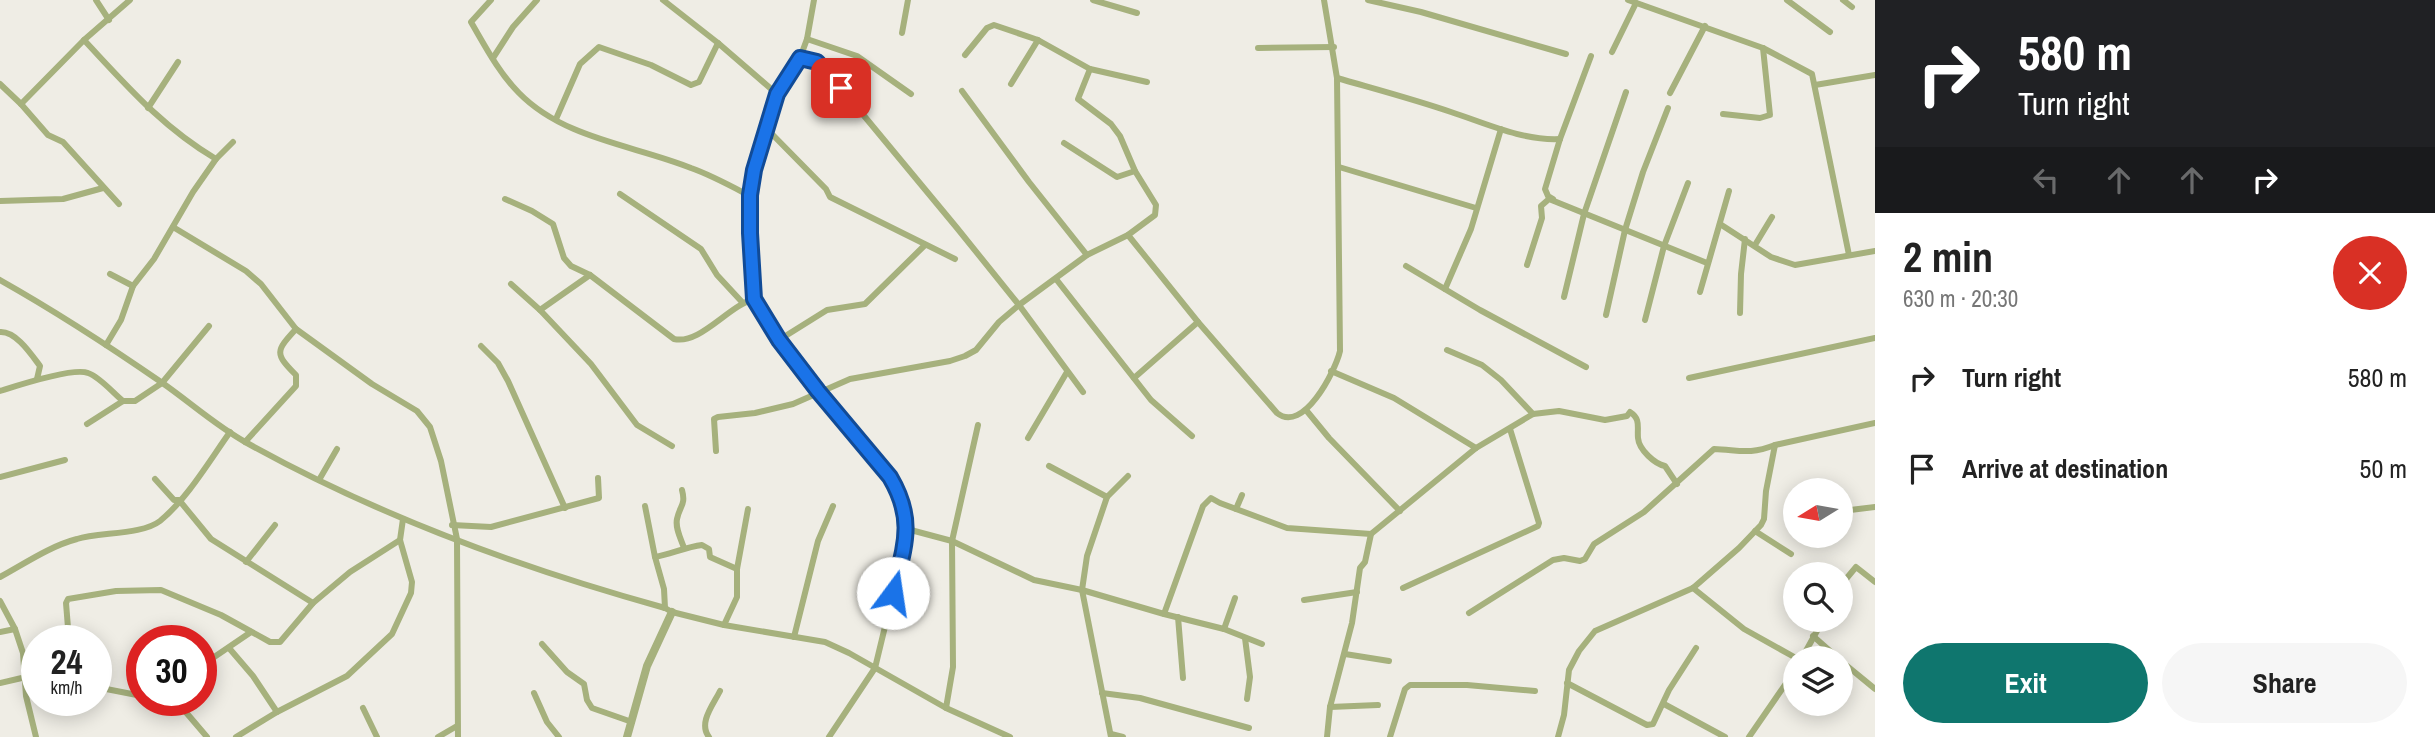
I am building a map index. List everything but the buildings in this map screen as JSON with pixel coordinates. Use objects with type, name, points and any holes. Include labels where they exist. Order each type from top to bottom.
[{"type":"street","points":[[96,0],[109,20]]},
{"type":"street","points":[[22,104],[84,40],[130,0]]},
{"type":"street","points":[[491,0],[471,22],[519,94],[556,119],[593,137],[692,168],[750,195]]},
{"type":"street","points":[[493,58],[513,27],[537,0]]},
{"type":"street","points":[[663,0],[777,94]]},
{"type":"street","points":[[814,0],[807,38],[800,58],[777,94],[754,170],[750,195],[754,299],[779,340],[890,477],[904,502],[906,529],[904,548],[875,668],[829,737]]},
{"type":"street","points":[[902,33],[908,0]]},
{"type":"street","points":[[1093,0],[1137,13]]},
{"type":"street","points":[[1128,235],[1198,322],[1277,413],[1283,418],[1295,418],[1306,410],[1338,360],[1340,337],[1337,78],[1334,47],[1324,0]]},
{"type":"street","points":[[1368,0],[1421,12],[1566,54]]},
{"type":"street","points":[[1628,0],[1763,48],[1808,70],[1815,77],[1849,255]]},
{"type":"street","points":[[1787,0],[1799,3],[1830,32]]},
{"type":"street","points":[[1843,0],[1852,7]]},
{"type":"street","points":[[1612,52],[1636,3]]},
{"type":"street","points":[[965,55],[990,25],[1038,40],[1090,69],[1147,82]]},
{"type":"street","points":[[1670,93],[1705,26]]},
{"type":"street","points":[[807,38],[857,56],[911,94]]},
{"type":"street","points":[[84,40],[148,108],[178,135],[216,159]]},
{"type":"street","points":[[1011,84],[1038,40]]},
{"type":"street","points":[[556,119],[580,64],[598,47],[650,65],[691,85],[699,82],[718,43]]},
{"type":"street","points":[[1258,48],[1334,47]]},
{"type":"street","points":[[1723,114],[1760,118],[1770,115],[1763,48]]},
{"type":"street","points":[[1560,204],[1548,196],[1545,189],[1560,139],[1591,56]]},
{"type":"street","points":[[800,58],[817,62],[841,88],[1019,306],[1083,392]]},
{"type":"street","points":[[148,108],[178,62]]},
{"type":"street","points":[[716,451],[713,419],[793,404],[850,379],[950,361],[976,351],[999,322],[1019,306],[1087,255],[1128,235],[1154,215],[1157,209],[1154,201],[1135,171],[1125,144],[1111,124],[1078,99],[1090,69]]},
{"type":"street","points":[[1815,85],[1875,75]]},
{"type":"street","points":[[1337,78],[1501,129],[1545,140],[1560,139]]},
{"type":"street","points":[[0,84],[22,104],[48,135],[63,142],[119,204]]},
{"type":"street","points":[[962,91],[1087,255]]},
{"type":"street","points":[[1564,297],[1584,214],[1626,92]]},
{"type":"street","points":[[1606,315],[1625,230],[1643,172],[1668,108]]},
{"type":"street","points":[[767,129],[826,189],[830,197],[955,259]]},
{"type":"street","points":[[1445,289],[1462,254],[1501,129]]},
{"type":"street","points":[[106,345],[121,320],[133,286],[154,259],[216,159],[233,142]]},
{"type":"street","points":[[1064,143],[1117,177],[1135,171]]},
{"type":"street","points":[[1339,167],[1476,208]]},
{"type":"street","points":[[1645,320],[1664,246],[1688,183]]},
{"type":"street","points":[[0,201],[63,199],[103,188]]},
{"type":"street","points":[[1700,292],[1729,191]]},
{"type":"street","points":[[620,194],[701,249],[717,275],[742,302]]},
{"type":"street","points":[[505,200],[532,211],[553,224],[568,262],[590,275],[668,336],[681,341],[690,340],[742,302],[754,299]]},
{"type":"street","points":[[1527,265],[1542,218],[1541,206],[1549,200],[1707,263]]},
{"type":"street","points":[[1755,245],[1772,217]]},
{"type":"street","points":[[1720,225],[1772,257],[1795,265],[1875,251]]},
{"type":"street","points":[[173,227],[261,284],[296,329],[372,384],[416,411],[430,427],[441,461],[457,539],[458,737]]},
{"type":"street","points":[[1740,313],[1745,239]]},
{"type":"street","points":[[779,340],[827,310],[865,304],[925,245]]},
{"type":"street","points":[[1406,266],[1586,367]]},
{"type":"street","points":[[110,274],[133,286]]},
{"type":"street","points":[[540,310],[590,275]]},
{"type":"street","points":[[1056,279],[1151,400],[1192,436]]},
{"type":"street","points":[[0,280],[106,345],[244,442],[352,498],[568,580],[724,625],[825,642],[946,708],[1010,737]]},
{"type":"street","points":[[512,284],[598,372],[637,425],[672,446]]},
{"type":"street","points":[[1134,378],[1198,322]]},
{"type":"street","points":[[87,424],[123,401],[135,401],[162,383],[209,326]]},
{"type":"street","points":[[244,442],[296,386],[296,375],[279,355],[284,343],[296,329]]},
{"type":"street","points":[[0,332],[9,333],[28,350],[40,366],[37,379]]},
{"type":"street","points":[[1689,378],[1875,338]]},
{"type":"street","points":[[481,346],[498,363],[508,381],[565,508]]},
{"type":"street","points":[[1447,350],[1482,365],[1501,380],[1533,414]]},
{"type":"street","points":[[0,391],[37,379],[87,372],[123,401]]},
{"type":"street","points":[[1028,439],[1067,372]]},
{"type":"street","points":[[1331,372],[1394,398],[1476,448]]},
{"type":"street","points":[[1306,410],[1329,438],[1400,511]]},
{"type":"street","points":[[1327,737],[1330,707],[1345,654],[1360,568],[1365,562],[1371,534],[1476,448],[1533,414],[1559,411],[1605,420],[1627,416],[1630,412],[1636,416],[1639,424],[1638,439],[1642,446],[1657,464],[1665,466],[1676,484]]},
{"type":"street","points":[[1469,613],[1553,560],[1585,559],[1594,544],[1644,512],[1714,449],[1745,453],[1875,423]]},
{"type":"street","points":[[946,708],[953,667],[953,541],[978,425]]},
{"type":"street","points":[[1403,588],[1538,526],[1510,429]]},
{"type":"street","points":[[0,577],[78,538],[154,524],[179,500],[230,432]]},
{"type":"street","points":[[1558,737],[1564,715],[1569,670],[1578,650],[1595,631],[1693,588],[1755,531],[1764,519],[1766,491],[1775,445]]},
{"type":"street","points":[[319,480],[337,449]]},
{"type":"street","points":[[0,477],[65,460]]},
{"type":"street","points":[[1049,466],[1107,497]]},
{"type":"street","points":[[1122,737],[1111,736],[1082,590],[1087,556],[1107,497],[1128,476]]},
{"type":"street","points":[[452,525],[491,527],[600,498],[598,478]]},
{"type":"street","points":[[155,479],[174,500],[179,500],[211,539],[313,603]]},
{"type":"street","points":[[682,490],[685,501],[676,520],[684,548]]},
{"type":"street","points":[[1236,509],[1242,495]]},
{"type":"street","points":[[1164,614],[1205,502],[1211,498],[1287,528],[1371,534]]},
{"type":"street","points":[[627,737],[647,666],[668,610],[645,506]]},
{"type":"street","points":[[794,638],[818,541],[833,506]]},
{"type":"street","points":[[1853,510],[1875,507]]},
{"type":"street","points":[[724,625],[737,597],[737,569],[748,509]]},
{"type":"street","points":[[236,737],[277,712],[347,676],[392,634],[411,593],[412,582],[400,540],[403,519]]},
{"type":"street","points":[[246,562],[275,525]]},
{"type":"street","points":[[906,529],[953,541],[1034,580],[1082,590],[1224,629],[1262,644]]},
{"type":"street","points":[[1755,531],[1791,554]]},
{"type":"street","points":[[68,625],[68,599],[149,589],[161,590],[210,610],[270,642],[283,641],[313,603],[350,572],[400,540]]},
{"type":"street","points":[[655,557],[702,545],[709,549],[710,557],[737,569]]},
{"type":"street","points":[[1853,571],[1856,567],[1875,582]]},
{"type":"street","points":[[1693,588],[1744,629],[1783,651]]},
{"type":"street","points":[[1304,600],[1357,592]]},
{"type":"street","points":[[1224,629],[1235,598]]},
{"type":"street","points":[[0,601],[16,629],[21,646]]},
{"type":"street","points":[[1178,617],[1182,678]]},
{"type":"street","points":[[0,632],[16,629]]},
{"type":"street","points":[[217,656],[251,632]]},
{"type":"street","points":[[1808,646],[1816,632]]},
{"type":"street","points":[[1813,636],[1825,646]]},
{"type":"street","points":[[1245,638],[1250,677],[1247,699]]},
{"type":"street","points":[[542,644],[567,672],[581,680],[592,708],[632,722]]},
{"type":"street","points":[[229,648],[253,676],[277,712]]},
{"type":"street","points":[[1567,682],[1647,724],[1653,724],[1669,690],[1696,648]]},
{"type":"street","points":[[1345,654],[1389,661]]},
{"type":"street","points":[[1853,670],[1875,689]]},
{"type":"street","points":[[0,683],[21,678]]},
{"type":"street","points":[[1390,737],[1405,689],[1410,685],[1467,685],[1535,691]]},
{"type":"street","points":[[1749,737],[1783,688]]},
{"type":"street","points":[[709,737],[705,731],[705,722],[720,691]]},
{"type":"street","points":[[534,693],[547,722],[559,737]]},
{"type":"street","points":[[1102,693],[1140,698],[1249,727]]},
{"type":"street","points":[[1664,704],[1725,737]]},
{"type":"street","points":[[1330,707],[1378,705]]},
{"type":"street","points":[[363,708],[377,737]]},
{"type":"street","points":[[31,716],[36,737]]},
{"type":"street","points":[[189,716],[207,737]]},
{"type":"street","points":[[438,737],[457,726]]},
{"type":"route","points":[[841,88],[817,62],[800,58],[777,94],[754,170],[750,195],[754,299],[779,340],[890,477],[904,502],[904,548],[893,593]]}]
